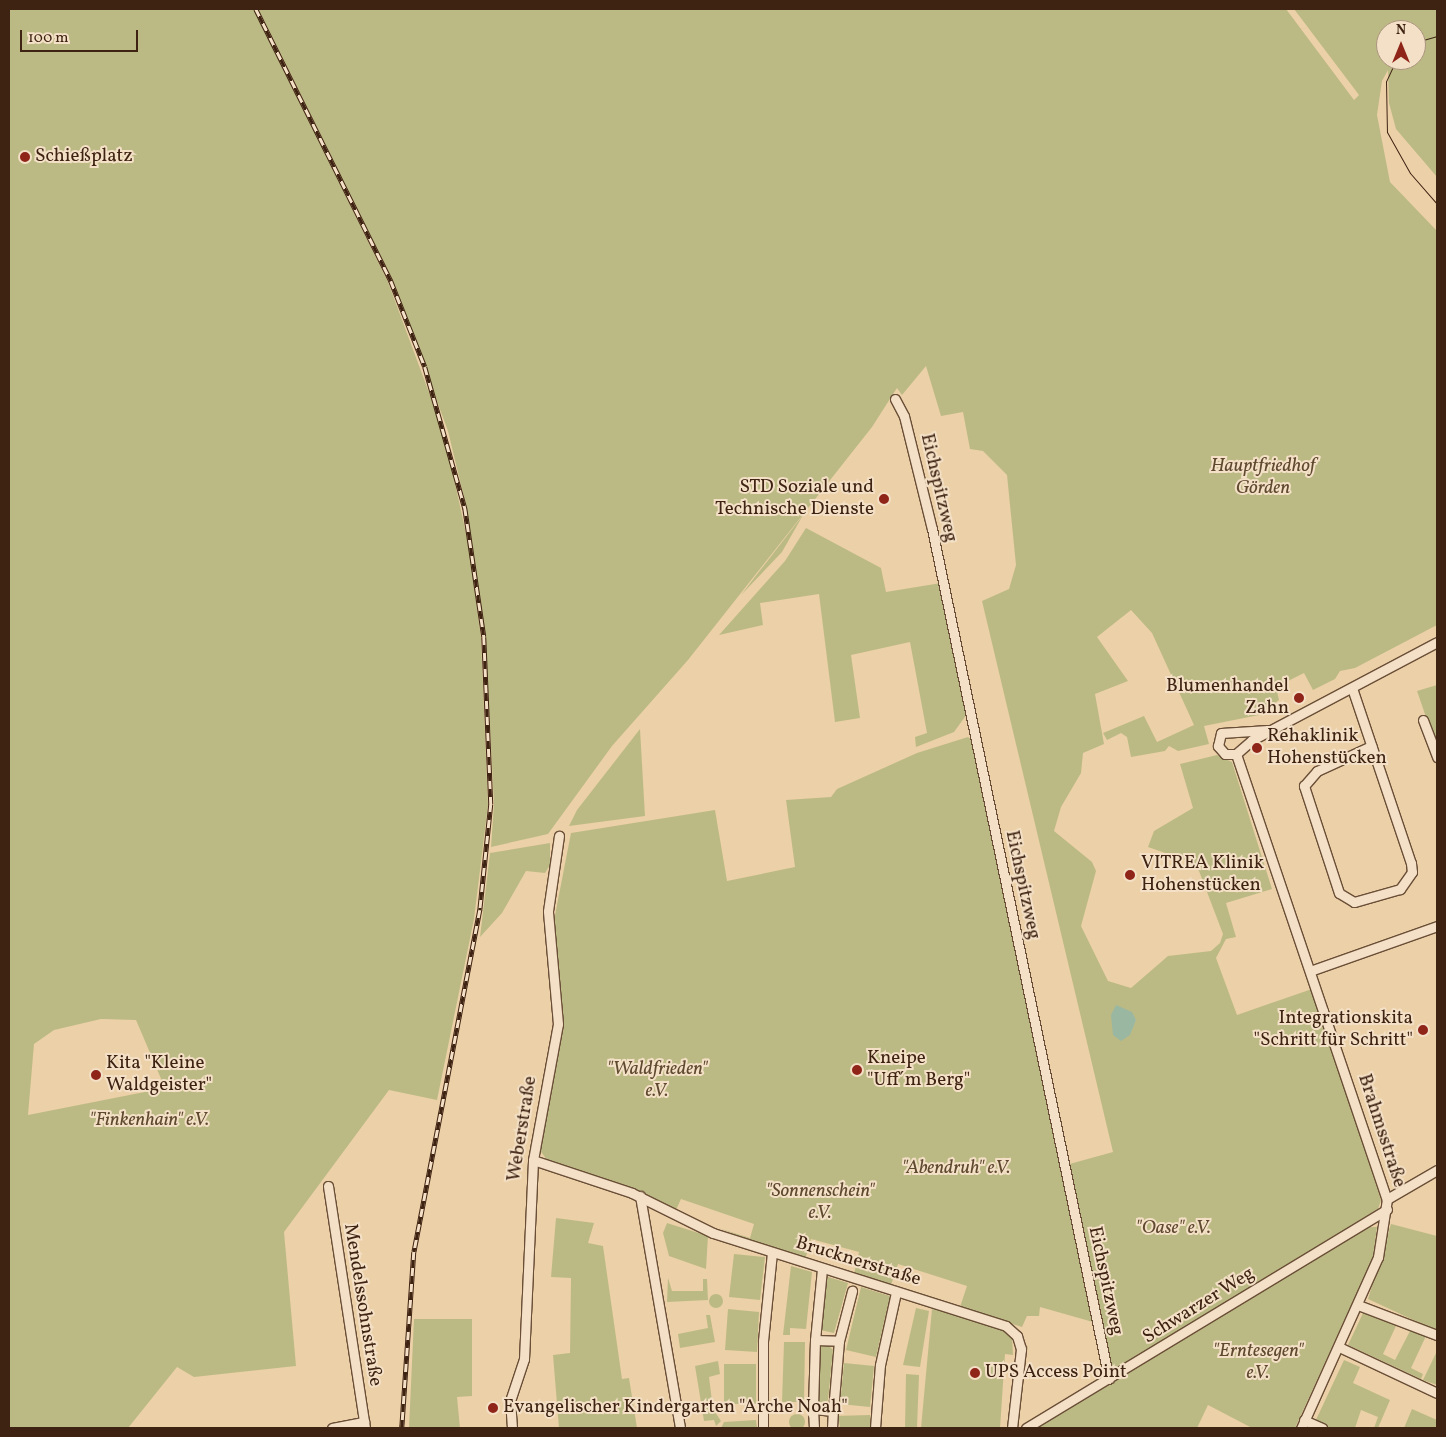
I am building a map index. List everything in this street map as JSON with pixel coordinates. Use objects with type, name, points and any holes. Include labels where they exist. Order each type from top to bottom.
[{"type":"street","name":"Eichspitzweg","points":[[896,399],[904,416],[932,529],[1109,1379]]},
{"type":"street","points":[[1272,730],[1230,730],[1218,738],[1225,754],[1236,754],[1272,730],[1437,642]]},
{"type":"street","points":[[1352,688],[1371,746],[1412,872],[1400,889],[1354,902],[1339,893],[1304,786],[1317,771],[1371,746]]},
{"type":"street","points":[[1423,720],[1437,757]]},
{"type":"street","name":"Brahmsstraße","points":[[1236,754],[1387,1200],[1378,1257],[1358,1306],[1302,1424]]},
{"type":"street","name":"Weberstraße","points":[[512,1428],[510,1401],[524,1359],[532,1160],[558,1024],[548,911],[559,836]]},
{"type":"street","points":[[1310,971],[1437,926]]},
{"type":"street","name":"Brucknerstraße","points":[[532,1160],[640,1196],[713,1233],[1006,1326],[1017,1336],[1021,1348],[1012,1428]]},
{"type":"street","points":[[1387,1200],[1437,1170]]},
{"type":"street","name":"Mendelssohnstraße","points":[[328,1186],[365,1425]]},
{"type":"street","points":[[640,1196],[680,1428]]},
{"type":"street","name":"Schwarzer Weg","points":[[1026,1428],[1387,1209]]},
{"type":"street","points":[[763,1428],[763,1340],[772,1252]]},
{"type":"street","points":[[814,1428],[815,1340],[822,1269]]},
{"type":"street","points":[[832,1428],[839,1341],[852,1291]]},
{"type":"street","points":[[876,1428],[880,1365],[896,1292]]},
{"type":"street","points":[[1358,1306],[1437,1335]]},
{"type":"street","points":[[815,1340],[839,1341]]},
{"type":"street","points":[[1339,1347],[1437,1393]]},
{"type":"street","points":[[813,1409],[833,1411]]},
{"type":"street","points":[[1302,1424],[1322,1428]]},
{"type":"street","points":[[332,1428],[365,1425]]},
{"type":"green space","name":"\"Finkenhain\" e.V.","points":[[9,9],[254,9],[388,282],[444,433],[469,547],[481,638],[488,805],[474,919],[437,1100],[389,1090],[284,1232],[296,1366],[194,1377],[177,1367],[128,1428],[9,1428]],"holes":[[[101,1019],[136,1020],[165,1088],[28,1115],[34,1044],[54,1030]]]},
{"type":"green space","points":[[258,9],[1286,9],[1354,100],[1359,95],[1294,9],[1437,9],[1437,177],[1396,129],[1389,103],[1388,70],[1382,81],[1377,115],[1390,182],[1437,231],[1437,625],[1355,668],[1340,671],[1335,679],[1313,690],[1304,673],[1276,687],[1279,700],[1259,715],[1204,726],[1209,744],[1178,751],[1169,746],[1165,751],[1131,757],[1127,737],[1121,733],[1107,740],[1103,733],[1144,716],[1157,742],[1194,725],[1152,633],[1131,610],[1097,637],[1128,681],[1095,694],[1104,744],[1083,753],[1081,773],[1061,807],[1054,831],[1092,862],[1096,871],[1081,926],[1108,981],[1131,988],[1168,956],[1211,951],[1220,943],[1223,934],[1199,871],[1191,862],[1148,847],[1154,831],[1193,808],[1180,764],[1217,755],[1232,762],[1272,889],[1226,903],[1236,937],[1226,939],[1216,958],[1237,1015],[1312,989],[1381,1200],[1378,1209],[1110,1374],[1066,1165],[1113,1152],[982,601],[1009,589],[1016,565],[1007,475],[983,451],[970,449],[963,412],[941,416],[926,366],[902,395],[897,388],[872,427],[688,660],[612,746],[548,834],[491,847],[494,804],[485,636],[466,506],[448,431],[391,277]],"holes":[[[1116,1005],[1136,1020],[1131,1029],[1113,1035]]]},
{"type":"green space","points":[[803,515],[782,552],[741,595]]},
{"type":"green space","points":[[806,528],[881,568],[886,592],[941,583],[967,714],[954,732],[916,747],[915,737],[927,733],[910,642],[851,655],[860,718],[835,722],[819,594],[760,603],[763,625],[719,635],[785,561]]},
{"type":"green space","points":[[1437,685],[1437,749],[1417,691]]},
{"type":"green space","points":[[640,729],[645,816],[569,826],[577,810]]},
{"type":"green space","points":[[968,737],[973,741],[1093,1322],[1040,1307],[1039,1316],[1027,1316],[1022,1327],[960,1307],[967,1286],[898,1264],[891,1285],[854,1274],[859,1252],[811,1239],[805,1260],[718,1228],[750,1238],[754,1224],[681,1199],[675,1212],[637,1191],[547,1160],[539,1149],[561,1028],[562,1007],[549,946],[571,833],[715,810],[727,881],[795,867],[786,800],[831,797],[837,789],[917,753]]},
{"type":"green space","points":[[550,843],[550,865],[545,873],[526,871],[502,913],[480,937],[490,853]]},
{"type":"green space","points":[[556,1218],[594,1223],[588,1243],[603,1246],[622,1379],[629,1378],[637,1428],[559,1428],[553,1355],[570,1353],[571,1278],[551,1277]]},
{"type":"green space","points":[[667,1223],[708,1236],[706,1269],[669,1256],[663,1233]]},
{"type":"green space","points":[[1391,1224],[1437,1236],[1437,1331],[1368,1299]]},
{"type":"green space","name":"\"Erntesegen\" e.V.","points":[[1367,1227],[1377,1227],[1373,1258],[1295,1428],[1252,1428],[1208,1405],[1197,1428],[1033,1428]]},
{"type":"green space","points":[[734,1254],[765,1257],[760,1300],[729,1297]]},
{"type":"green space","points":[[791,1266],[812,1272],[806,1329],[790,1328],[790,1335],[783,1335]]},
{"type":"green space","points":[[825,1276],[848,1283],[834,1333],[820,1330]]},
{"type":"green space","points":[[668,1278],[672,1291],[703,1291],[703,1279],[707,1279],[708,1300],[667,1302]]},
{"type":"green space","points":[[861,1287],[890,1296],[876,1357],[846,1350]]},
{"type":"green space","points":[[713,1294],[719,1294],[723,1301],[719,1308],[713,1308],[709,1304],[709,1298]]},
{"type":"green space","points":[[916,1308],[929,1311],[920,1367],[903,1365]]},
{"type":"green space","points":[[728,1309],[759,1312],[757,1352],[725,1350]]},
{"type":"green space","points":[[932,1309],[1007,1329],[1012,1337],[1013,1355],[1005,1354],[1000,1428],[921,1428]]},
{"type":"green space","points":[[1364,1311],[1396,1326],[1383,1354],[1395,1360],[1410,1331],[1426,1336],[1411,1368],[1423,1374],[1421,1379],[1348,1345]]},
{"type":"green space","points":[[706,1315],[710,1315],[715,1342],[680,1348],[678,1334],[708,1328]]},
{"type":"green space","points":[[414,1319],[472,1319],[472,1396],[457,1397],[460,1428],[409,1428]]},
{"type":"green space","points":[[784,1342],[805,1342],[804,1402],[782,1402]]},
{"type":"green space","points":[[827,1344],[833,1350],[828,1400],[824,1404],[817,1400],[818,1347]]},
{"type":"green space","points":[[1437,1351],[1437,1385],[1423,1380]]},
{"type":"green space","points":[[1344,1360],[1360,1367],[1353,1383],[1390,1400],[1378,1428],[1374,1428],[1378,1417],[1361,1410],[1355,1428],[1330,1428],[1315,1422]]},
{"type":"green space","points":[[718,1361],[720,1374],[709,1377],[713,1409],[721,1421],[716,1426],[714,1420],[704,1421],[695,1366]]},
{"type":"green space","points":[[844,1363],[874,1366],[870,1407],[840,1404]]},
{"type":"green space","points":[[724,1364],[756,1364],[756,1404],[724,1404]]},
{"type":"green space","points":[[906,1374],[919,1375],[917,1428],[905,1428]]},
{"type":"green space","points":[[1412,1409],[1437,1420],[1437,1428],[1404,1428]]},
{"type":"green space","points":[[794,1414],[800,1414],[805,1419],[803,1428],[794,1430],[789,1425],[789,1419]]},
{"type":"green space","points":[[870,1415],[870,1428],[840,1428],[839,1420],[835,1420],[835,1416]]},
{"type":"green space","points":[[756,1420],[757,1428],[721,1428],[724,1422]]},
{"type":"shaded area","points":[[1116,1005],[1132,1012],[1136,1020],[1130,1035],[1121,1041],[1113,1035],[1111,1015]]},
{"type":"tram line","points":[[1426,39],[1437,36]]},
{"type":"tram line","points":[[1391,70],[1386,81],[1387,132],[1410,173],[1437,204]]},
{"type":"railway","points":[[256,9],[391,281],[425,367],[465,508],[484,637],[491,804],[480,910],[414,1252],[402,1428]]},
{"type":"place","name":"Schießplatz","points":[[25,157]]},
{"type":"place","name":"STD Soziale und Technische Dienste","points":[[884,499]]},
{"type":"place","name":"Blumenhandel Zahn","points":[[1299,698]]},
{"type":"place","name":"Rehaklinik Hohenstücken","points":[[1257,748]]},
{"type":"place","name":"VITREA Klinik Hohenstücken","points":[[1130,875]]},
{"type":"place","name":"Integrationskita \"Schritt für Schritt\"","points":[[1423,1030]]},
{"type":"place","name":"Kneipe \"Uff´m Berg\"","points":[[857,1070]]},
{"type":"place","name":"Kita \"Kleine Waldgeister\"","points":[[96,1075]]},
{"type":"place","name":"UPS Access Point","points":[[975,1373]]},
{"type":"place","name":"Evangelischer Kindergarten \"Arche Noah\"","points":[[493,1408]]},
{"type":"park label","name":"Hauptfriedhof Görden","points":[[1263,478]]},
{"type":"park label","name":"\"Waldfrieden\" e.V.","points":[[657,1081]]},
{"type":"park label","name":"\"Abendruh\" e.V.","points":[[956,1169]]},
{"type":"park label","name":"\"Sonnenschein\" e.V.","points":[[820,1203]]},
{"type":"park label","name":"\"Oase\" e.V.","points":[[1173,1229]]}]
